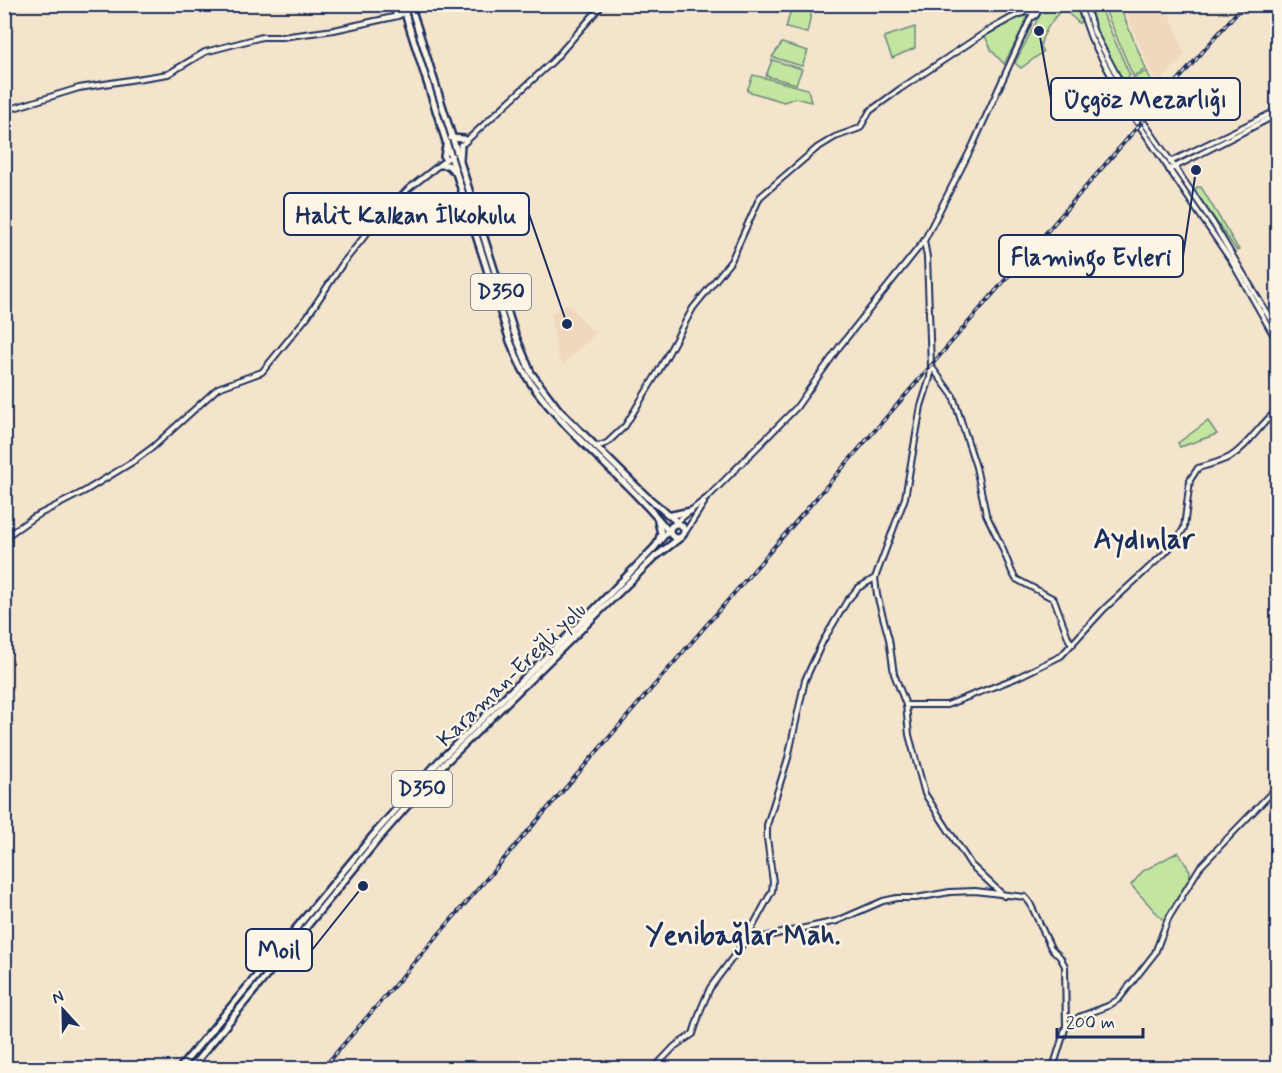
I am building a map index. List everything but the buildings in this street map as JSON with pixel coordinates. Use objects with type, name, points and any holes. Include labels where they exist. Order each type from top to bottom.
[{"type":"highway","points":[[408,23],[396,15],[410,7]]},
{"type":"highway","name":"D350","points":[[410,7],[457,174],[520,366],[555,414],[651,510],[660,526],[661,533],[654,548]]},
{"type":"highway","name":"D350","points":[[410,7],[408,23],[449,139]]},
{"type":"highway","points":[[451,153],[449,139],[466,138]]},
{"type":"highway","points":[[460,165],[462,146]]},
{"type":"highway","name":"D350","points":[[451,153],[460,165],[514,332],[531,373],[559,410],[665,512],[674,527]]},
{"type":"highway","points":[[440,165],[451,167],[457,174]]},
{"type":"highway","points":[[651,510],[674,527],[682,535],[675,538],[674,527]]},
{"type":"highway","points":[[665,512],[677,516],[691,512]]},
{"type":"highway","name":"Karaman-Ereğli yolu","points":[[180,1068],[368,842],[439,761],[588,616],[674,527]]},
{"type":"highway","name":"Karaman-Ereğli yolu","points":[[191,1068],[372,846],[443,765],[655,557],[682,535]]},
{"type":"street","points":[[4,538],[34,517],[85,491],[134,461],[153,447],[218,388],[262,372],[307,317],[343,263],[372,227],[407,190],[440,165],[466,138],[553,61],[603,4]]},
{"type":"street","points":[[674,527],[708,497],[796,408],[834,354],[924,241],[970,152],[1037,4]]},
{"type":"street","points":[[1032,18],[1042,4]]},
{"type":"street","points":[[1079,4],[1091,38],[1131,113],[1232,262],[1278,342]]},
{"type":"street","points":[[1084,4],[1094,32],[1134,108],[1213,223],[1278,332]]},
{"type":"street","points":[[4,111],[79,88],[168,74],[195,56],[262,36],[312,34],[396,15],[410,7]]},
{"type":"street","points":[[596,447],[607,443],[625,426],[693,308],[731,261],[759,197],[816,148],[835,137],[863,126],[870,111],[909,82],[986,32],[1024,12],[1033,12]]},
{"type":"street","points":[[1165,165],[1173,164],[1278,112]]},
{"type":"street","points":[[451,153],[462,146],[466,138]]},
{"type":"street","points":[[1168,170],[1173,164]]},
{"type":"street","points":[[924,241],[927,257],[930,378],[921,406],[905,498],[875,578],[877,596],[889,639],[894,674],[906,705],[909,735],[928,801],[971,865],[1004,896]]},
{"type":"street","points":[[931,366],[953,396],[976,467],[986,514],[1002,545],[1012,572],[1016,579],[1054,599],[1069,640],[1073,644]]},
{"type":"street","points":[[906,705],[947,705],[1016,678],[1061,656],[1099,614],[1176,540],[1184,528],[1188,489],[1194,472],[1198,468],[1232,456],[1278,410]]},
{"type":"street","points":[[682,535],[708,497]]},
{"type":"street","points":[[654,1068],[675,1046],[693,1034],[710,988],[744,941],[772,891],[767,825],[788,758],[807,674],[823,641],[847,602],[858,588],[875,578]]},
{"type":"street","points":[[1066,1026],[1079,1017],[1108,1006],[1119,999],[1155,953],[1168,919],[1200,867],[1278,786]]},
{"type":"street","points":[[744,941],[837,921],[883,901],[897,898],[975,891],[1025,897],[1052,948],[1065,966],[1066,1026],[1053,1068]]},
{"type":"shaded area","points":[[1123,5],[1166,5],[1185,54],[1160,82],[1155,81]]},
{"type":"shaded area","points":[[567,303],[595,334],[563,364],[558,358],[551,315]]},
{"type":"green space","points":[[792,5],[813,5],[807,33],[786,28]]},
{"type":"green space","points":[[1045,5],[1076,5],[1081,22],[1079,23],[1060,6],[1061,10],[1048,26],[1041,41],[1040,46],[1043,52],[1021,68],[1015,63]]},
{"type":"green space","points":[[1119,5],[1146,69],[1133,76],[1104,7]]},
{"type":"green space","points":[[1101,9],[1130,76],[1123,80],[1099,38],[1090,13]]},
{"type":"green space","points":[[1023,15],[1028,19],[1004,64],[992,51],[985,36]]},
{"type":"green space","points":[[915,27],[915,48],[892,58],[884,37]]},
{"type":"green space","points":[[782,43],[808,51],[802,66],[772,57]]},
{"type":"green space","points":[[772,60],[802,69],[796,84],[766,76]]},
{"type":"green space","points":[[1147,71],[1156,93],[1149,96],[1151,101],[1147,107],[1133,78]]},
{"type":"green space","points":[[753,75],[808,89],[811,102],[795,98],[784,102],[747,91]]},
{"type":"green space","points":[[1197,187],[1201,187],[1239,250],[1237,251],[1195,191]]},
{"type":"green space","points":[[1208,421],[1217,434],[1180,447],[1178,443]]},
{"type":"green space","points":[[1178,852],[1190,871],[1189,882],[1165,919],[1162,919],[1131,885],[1143,871]]},
{"type":"railway","points":[[323,1068],[1244,4]]},
{"type":"place","name":"Üçgöz Mezarlığı","points":[[1039,31]]},
{"type":"place","name":"Flamingo Evleri","points":[[1196,170]]},
{"type":"place","name":"Halit Kalkan İlkokulu","points":[[567,324]]},
{"type":"place","name":"Moil","points":[[363,886]]},
{"type":"district","name":"Aydınlar","points":[[1144,540]]},
{"type":"district","name":"Yenibağlar Mah.","points":[[743,936]]}]
